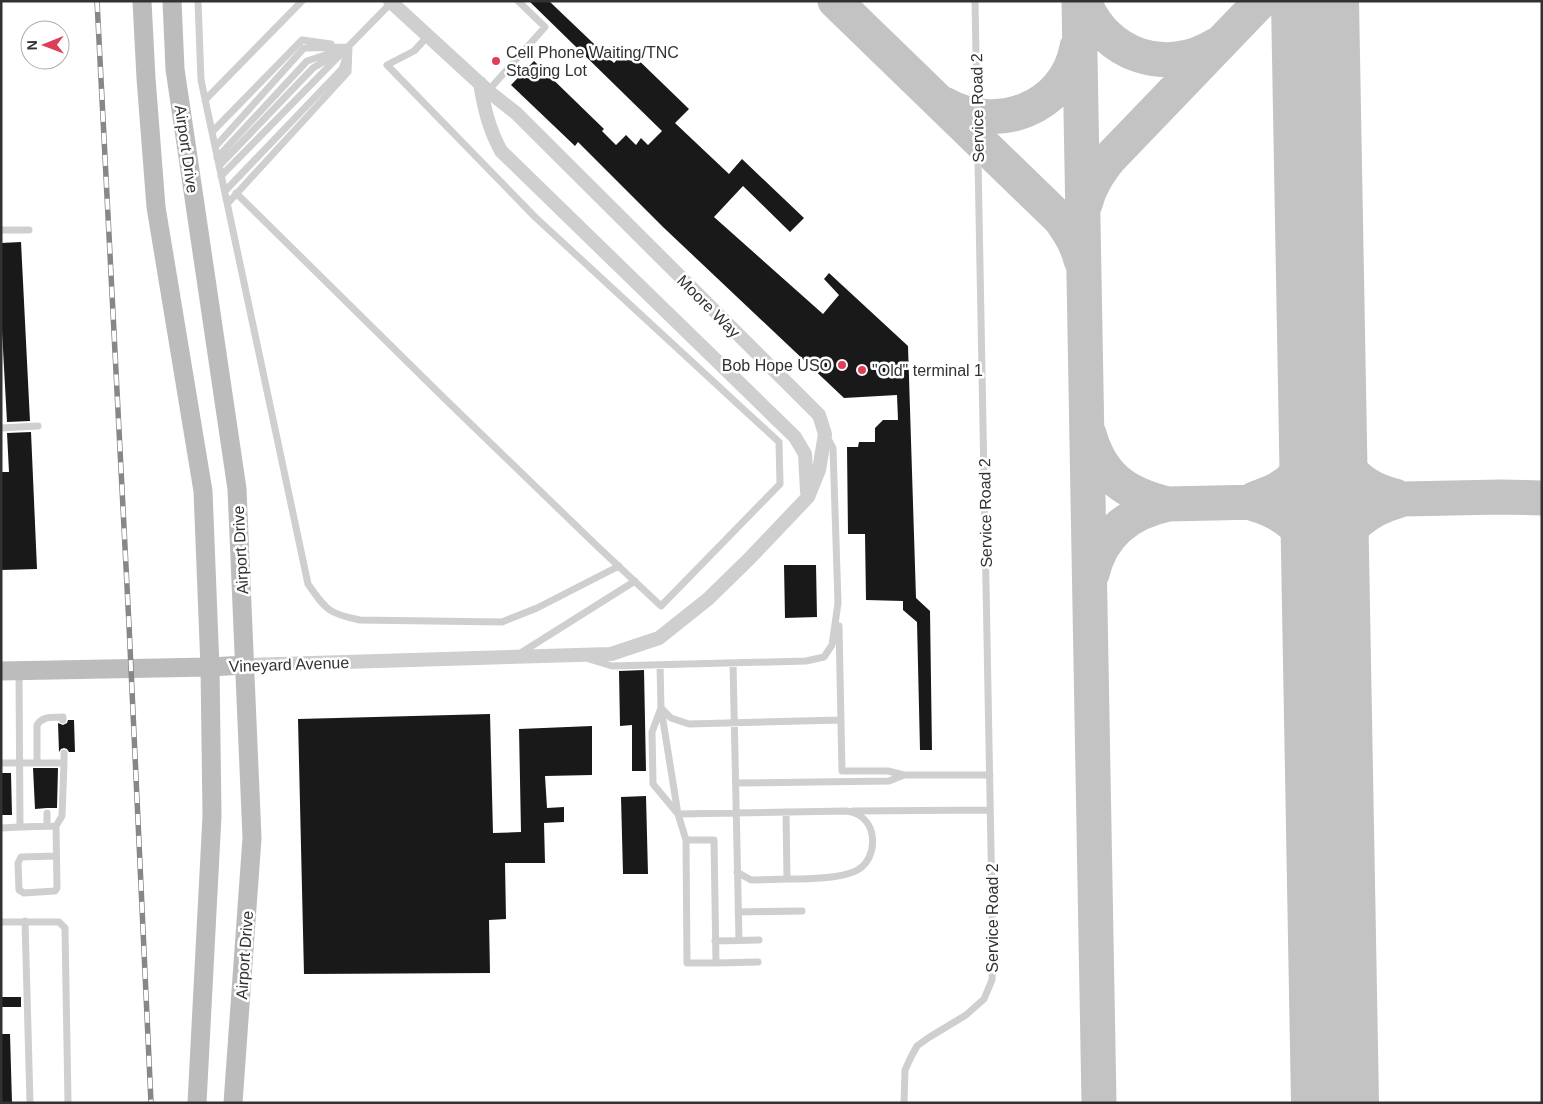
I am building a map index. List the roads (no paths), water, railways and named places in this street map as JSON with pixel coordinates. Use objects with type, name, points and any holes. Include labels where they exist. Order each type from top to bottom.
[{"type":"main road","name":"Airport Drive","points":[[142,1],[156,207],[203,491],[210,667],[212,816],[197,1103]]},
{"type":"main road","name":"Airport Drive","points":[[172,1],[175,69],[237,489],[252,838],[233,1103]]},
{"type":"main road","name":"Vineyard Avenue","points":[[10,671],[245,665]]},
{"type":"street","name":"Moore Way","points":[[391,2],[484,87],[516,113],[819,415],[825,434]]},
{"type":"street","points":[[484,87],[486,115],[492,135],[501,151],[795,436],[806,454],[808,497]]},
{"type":"street","points":[[576,655],[611,654],[659,638],[708,599],[808,497],[819,470],[825,434]]},
{"type":"street","name":"Vineyard Avenue","points":[[245,665],[576,655]]},
{"type":"lane","points":[[198,1],[201,80],[217,158],[308,584],[324,607],[342,616],[360,620],[502,622],[537,608],[619,566]]},
{"type":"lane","points":[[205,100],[302,1]]},
{"type":"lane","points":[[484,87],[509,67],[545,27],[518,1]]},
{"type":"lane","name":"Service Road 2","points":[[904,1103],[905,1070],[917,1046],[966,1015],[984,999],[992,980],[990,775],[974,1]]},
{"type":"lane","points":[[221,176],[391,2]]},
{"type":"lane","points":[[236,193],[445,399],[661,606],[780,484],[779,442],[535,217],[387,65],[414,51],[428,36]]},
{"type":"lane","points":[[212,132],[302,40],[349,47]]},
{"type":"lane","points":[[215,147],[304,48],[349,47]]},
{"type":"lane","points":[[217,158],[307,61],[349,47]]},
{"type":"lane","points":[[219,166],[313,68],[349,47]]},
{"type":"lane","points":[[225,191],[342,69],[349,47]]},
{"type":"lane","points":[[228,203],[348,72],[349,47]]},
{"type":"lane","points":[[1,230],[29,230]]},
{"type":"lane","points":[[1,428],[38,426]]},
{"type":"lane","points":[[825,434],[833,448],[842,771],[888,771],[904,775],[990,775]]},
{"type":"lane","points":[[514,657],[635,581]]},
{"type":"lane","points":[[576,655],[612,666],[806,661],[824,657],[832,645],[838,603]]},
{"type":"lane","points":[[733,663],[739,940]]},
{"type":"lane","points":[[660,665],[661,708],[678,814],[686,840],[687,963],[758,962]]},
{"type":"lane","points":[[10,671],[21,763],[20,827]]},
{"type":"lane","points":[[661,708],[671,718],[689,724],[841,720]]},
{"type":"lane","points":[[661,708],[652,732],[653,784],[678,814]]},
{"type":"lane","points":[[37,762],[37,725],[44,718],[63,717],[63,720]]},
{"type":"lane","points":[[56,856],[21,858],[18,863],[19,890],[24,893],[54,891],[58,888],[56,826],[62,816],[64,753]]},
{"type":"lane","points":[[46,762],[47,771]]},
{"type":"lane","points":[[1,763],[64,763]]},
{"type":"lane","points":[[736,784],[888,781],[904,775]]},
{"type":"lane","points":[[678,814],[990,810]]},
{"type":"lane","points":[[737,872],[751,880],[845,875],[859,870],[867,860],[872,849],[872,832],[865,820],[857,814],[846,811]]},
{"type":"lane","points":[[786,812],[787,879]]},
{"type":"lane","points":[[47,813],[47,826]]},
{"type":"lane","points":[[1,828],[56,826]]},
{"type":"lane","points":[[686,840],[714,840],[716,963]]},
{"type":"lane","points":[[738,912],[802,911]]},
{"type":"lane","points":[[25,921],[30,1103]]},
{"type":"lane","points":[[1,922],[59,922],[65,928],[68,1103]]},
{"type":"lane","points":[[715,941],[758,940]]},
{"type":"railway","points":[[97,1],[151,1103]]},
{"type":"place","name":"Cell Phone Waiting/TNC Staging Lot","points":[[496,61]]},
{"type":"place","name":"Bob Hope USO","points":[[842,365]]},
{"type":"place","name":"\"Old\" terminal 1","points":[[862,370]]}]
